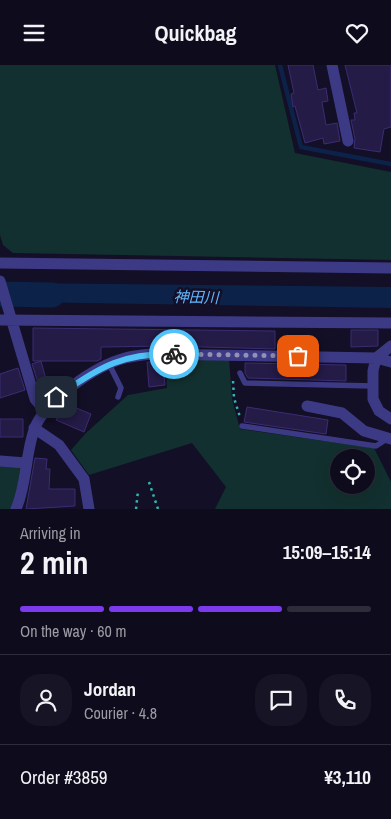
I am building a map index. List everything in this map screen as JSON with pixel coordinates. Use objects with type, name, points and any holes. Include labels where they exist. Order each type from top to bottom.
[{"type":"street","points":[[332,65],[348,141]]},
{"type":"street","points":[[0,263],[391,269]]},
{"type":"street","points":[[0,281],[7,319],[35,399],[44,410]]},
{"type":"street","points":[[7,319],[391,323]]},
{"type":"street","points":[[391,346],[376,358],[373,371],[373,399],[379,411],[391,419]]},
{"type":"street","points":[[16,509],[23,493],[26,463],[34,428],[44,410],[56,397],[96,370],[124,358],[151,353],[376,358],[391,362]]},
{"type":"street","points":[[307,406],[342,413],[364,431],[390,439]]},
{"type":"street","points":[[34,428],[59,445],[84,479],[89,509]]},
{"type":"street","points":[[0,461],[26,463]]},
{"type":"lane","points":[[109,365],[121,388],[118,397]]},
{"type":"lane","points":[[240,373],[245,383],[373,386]]},
{"type":"lane","points":[[242,426],[376,446],[390,439]]},
{"type":"path","points":[[231,355],[234,399],[242,426]]},
{"type":"path","points":[[150,483],[158,509]]},
{"type":"path","points":[[136,509],[138,491]]},
{"type":"green space","points":[[0,65],[275,65],[295,153],[391,172],[391,260],[13,253],[3,245],[0,235]]},
{"type":"green space","points":[[165,357],[229,358],[232,399],[240,429],[374,448],[330,449],[330,494],[375,494],[375,450],[391,482],[391,509],[215,509],[226,487],[192,443],[89,475],[71,450],[86,433],[128,395],[167,388]]},
{"type":"green space","points":[[0,466],[22,467],[12,509],[0,509]]},
{"type":"water","points":[[15,283],[391,287],[391,308],[20,302]]},
{"type":"building","points":[[288,65],[313,65],[318,90],[326,88],[328,101],[322,102],[326,125],[337,123],[340,141],[324,144],[323,138],[305,143],[295,106],[293,107],[291,94],[294,93]]},
{"type":"building","points":[[345,65],[391,65],[391,127],[384,129],[380,152],[354,148],[355,139],[351,120],[355,120],[354,113],[357,113]]},
{"type":"building","points":[[33,328],[275,331],[275,349],[167,346],[101,347],[101,359],[97,361],[33,361]]},
{"type":"building","points":[[351,330],[378,330],[378,346],[351,347]]},
{"type":"building","points":[[41,361],[47,383],[39,386],[32,364]]},
{"type":"building","points":[[147,362],[163,362],[165,385],[149,387]]},
{"type":"building","points":[[245,363],[346,365],[346,381],[248,378],[245,373]]},
{"type":"building","points":[[18,368],[25,390],[0,398],[0,374]]},
{"type":"building","points":[[64,403],[91,414],[84,432],[56,420]]},
{"type":"building","points":[[247,407],[328,420],[326,434],[244,422]]},
{"type":"building","points":[[0,419],[23,419],[23,437],[0,437]]},
{"type":"building","points":[[35,458],[47,459],[46,469],[50,469],[49,489],[75,489],[75,506],[26,509]]},
{"type":"waterway","points":[[280,65],[301,147],[391,164]]},
{"type":"waterway","name":"神田川","points":[[0,294],[52,295]]},
{"type":"way so far","points":[[174,354],[298,356]]},
{"type":"route","points":[[56,397],[96,370],[124,358],[151,353],[174,354]]}]
